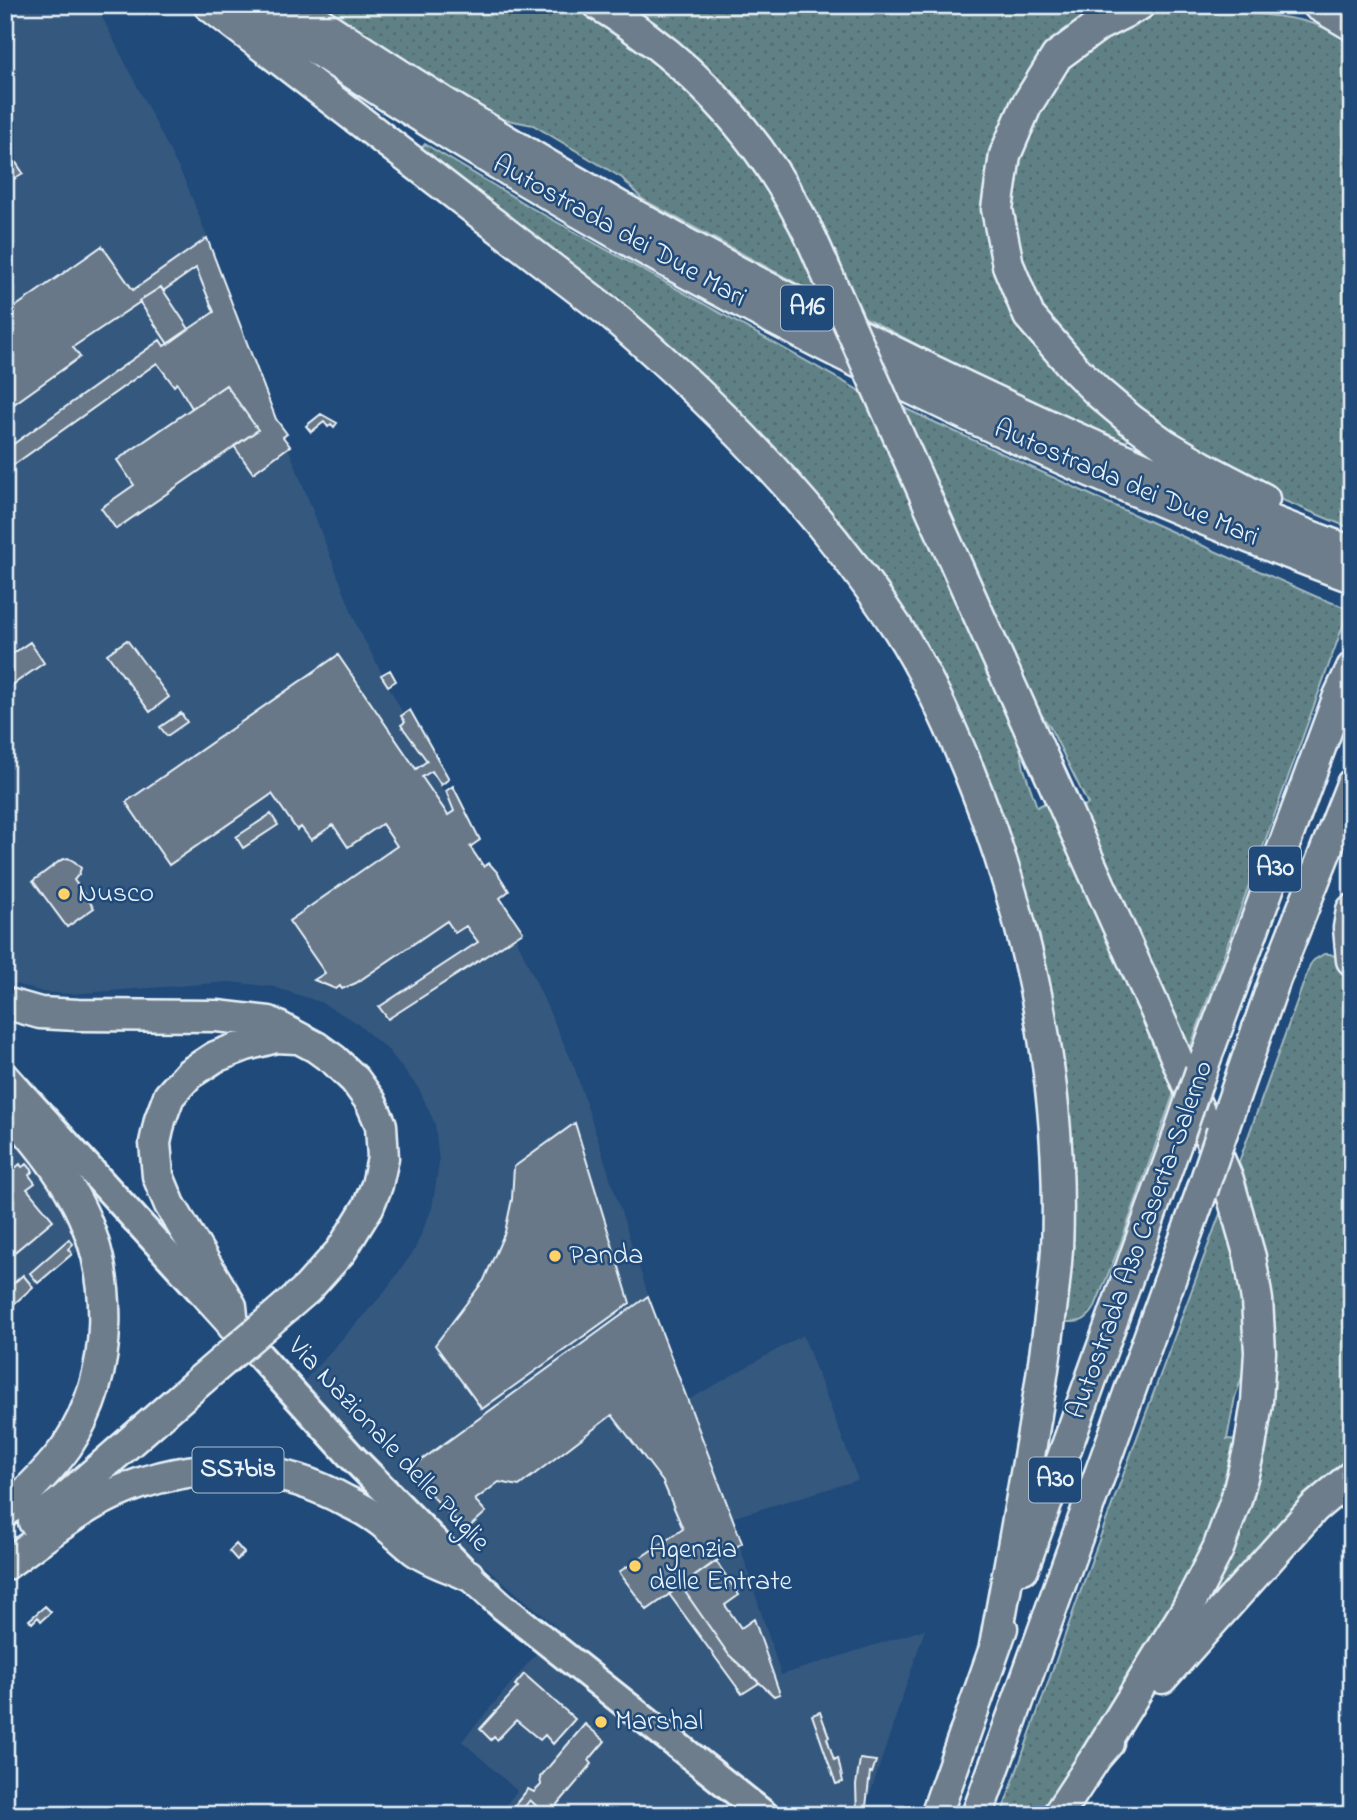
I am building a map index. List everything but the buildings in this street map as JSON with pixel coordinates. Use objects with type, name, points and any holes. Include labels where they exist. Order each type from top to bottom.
[{"type":"highway","points":[[209,5],[607,311],[695,389],[782,479],[826,531],[899,631],[930,686],[957,743],[1001,854],[1041,1015],[1052,1097],[1057,1173],[1056,1251],[1048,1335],[1035,1424],[995,1646]]},
{"type":"highway","name":"Autostrada dei Due Mari","points":[[250,5],[313,48],[529,183],[750,306],[978,420],[1059,457],[1184,511],[1352,577]]},
{"type":"highway","name":"Autostrada dei Due Mari","points":[[293,5],[541,162],[761,285],[1067,435],[1352,552]]},
{"type":"highway","points":[[599,5],[678,62],[730,113],[776,175],[802,218],[1165,1031],[1228,1180],[1250,1257],[1257,1300],[1260,1352],[1257,1402],[1250,1447],[1236,1500],[1218,1549],[1187,1609],[1058,1815]]},
{"type":"highway","points":[[1139,5],[1099,25],[1057,56],[1026,106],[1005,155],[997,209],[1008,265],[1028,316],[1099,393],[1130,420],[1164,444],[1256,495],[1352,534]]},
{"type":"highway","points":[[1318,5],[1352,25]]},
{"type":"highway","points":[[1059,457],[1317,582],[1352,595]]},
{"type":"highway","name":"Autostrada A30 Caserta-Salerno","points":[[936,1815],[1201,1071],[1334,709],[1352,668]]},
{"type":"highway","name":"Autostrada A30 Caserta-Salerno","points":[[977,1815],[1202,1191],[1275,979],[1352,784]]},
{"type":"highway","points":[[1352,910],[1349,928],[1352,960]]},
{"type":"highway","name":"SS7bis","points":[[5,1003],[40,1013],[78,1016],[217,1016],[269,1023],[316,1047],[355,1080],[371,1102],[381,1125],[383,1158],[368,1207],[355,1230],[326,1269],[307,1289],[60,1503],[5,1545]]},
{"type":"highway","name":"SS7bis","points":[[233,1326],[231,1306],[170,1205],[158,1176],[155,1143],[160,1119],[169,1097],[189,1074],[215,1057],[276,1037],[296,1038]]},
{"type":"highway","points":[[5,1103],[58,1171],[75,1199],[91,1234],[98,1262],[105,1320],[93,1392],[81,1421],[66,1447],[41,1477],[5,1512]]},
{"type":"highway","name":"SS7bis","points":[[5,1565],[95,1503],[132,1486],[174,1474],[219,1468],[260,1471],[307,1483],[345,1500],[383,1522],[417,1552],[468,1575]]},
{"type":"highway","points":[[1096,1757],[1181,1655],[1314,1508],[1352,1476]]},
{"type":"highway","name":"SS7bis","points":[[5,1565],[60,1503]]},
{"type":"main road","name":"Via Nazionale delle Puglie","points":[[5,1076],[350,1455],[468,1575],[502,1606],[765,1815]]},
{"type":"shaded area","points":[[5,5],[96,5],[187,185],[358,628],[484,867],[574,1066],[683,1403],[803,1335],[858,1480],[731,1518],[781,1675],[925,1629],[863,1815],[498,1815],[517,1791],[462,1741],[558,1628],[445,1533],[303,1382],[382,1295],[414,1251],[432,1208],[439,1163],[435,1124],[419,1089],[389,1051],[354,1021],[320,1002],[274,987],[230,982],[70,994],[42,992],[5,980]]},
{"type":"shaded area","points":[[5,1124],[69,1210],[81,1248],[5,1311]]},
{"type":"green space","points":[[321,5],[582,5],[684,80],[777,196],[827,300],[642,199],[622,178],[533,125],[497,118],[422,73]]},
{"type":"green space","points":[[619,5],[1122,5],[1034,79],[994,245],[1131,436],[1125,443],[952,363],[860,315],[836,262]]},
{"type":"green space","points":[[1170,5],[1238,5],[1237,12],[1297,19],[1325,28],[1352,44],[1352,529],[1285,501],[1180,451],[1040,318],[1008,221],[1014,157],[1064,67],[1138,14]]},
{"type":"green space","points":[[425,144],[530,207],[869,396],[1016,724],[1024,769],[1037,807],[1051,800],[1176,1087],[1120,1245],[1094,1309],[1084,1319],[1062,1322],[1023,899],[864,564],[417,153]]},
{"type":"green space","points":[[900,406],[1106,502],[1349,609],[1189,1051],[1075,811],[1088,804],[1050,727],[1024,690]]},
{"type":"green space","points":[[1324,954],[1341,959],[1352,1004],[1352,1472],[1207,1610],[1203,1605],[1256,1463],[1235,1173],[1310,965]]},
{"type":"green space","points":[[1224,1203],[1244,1283],[1248,1360],[1235,1397],[1227,1439],[1242,1440],[1202,1559],[1049,1815],[1001,1815],[1092,1559]]},
{"type":"place","name":"Nusco","points":[[64,894]]},
{"type":"place","name":"Panda","points":[[555,1256]]},
{"type":"place","name":"Agenzia delle Entrate","points":[[635,1566]]},
{"type":"place","name":"Marshal","points":[[601,1722]]}]
